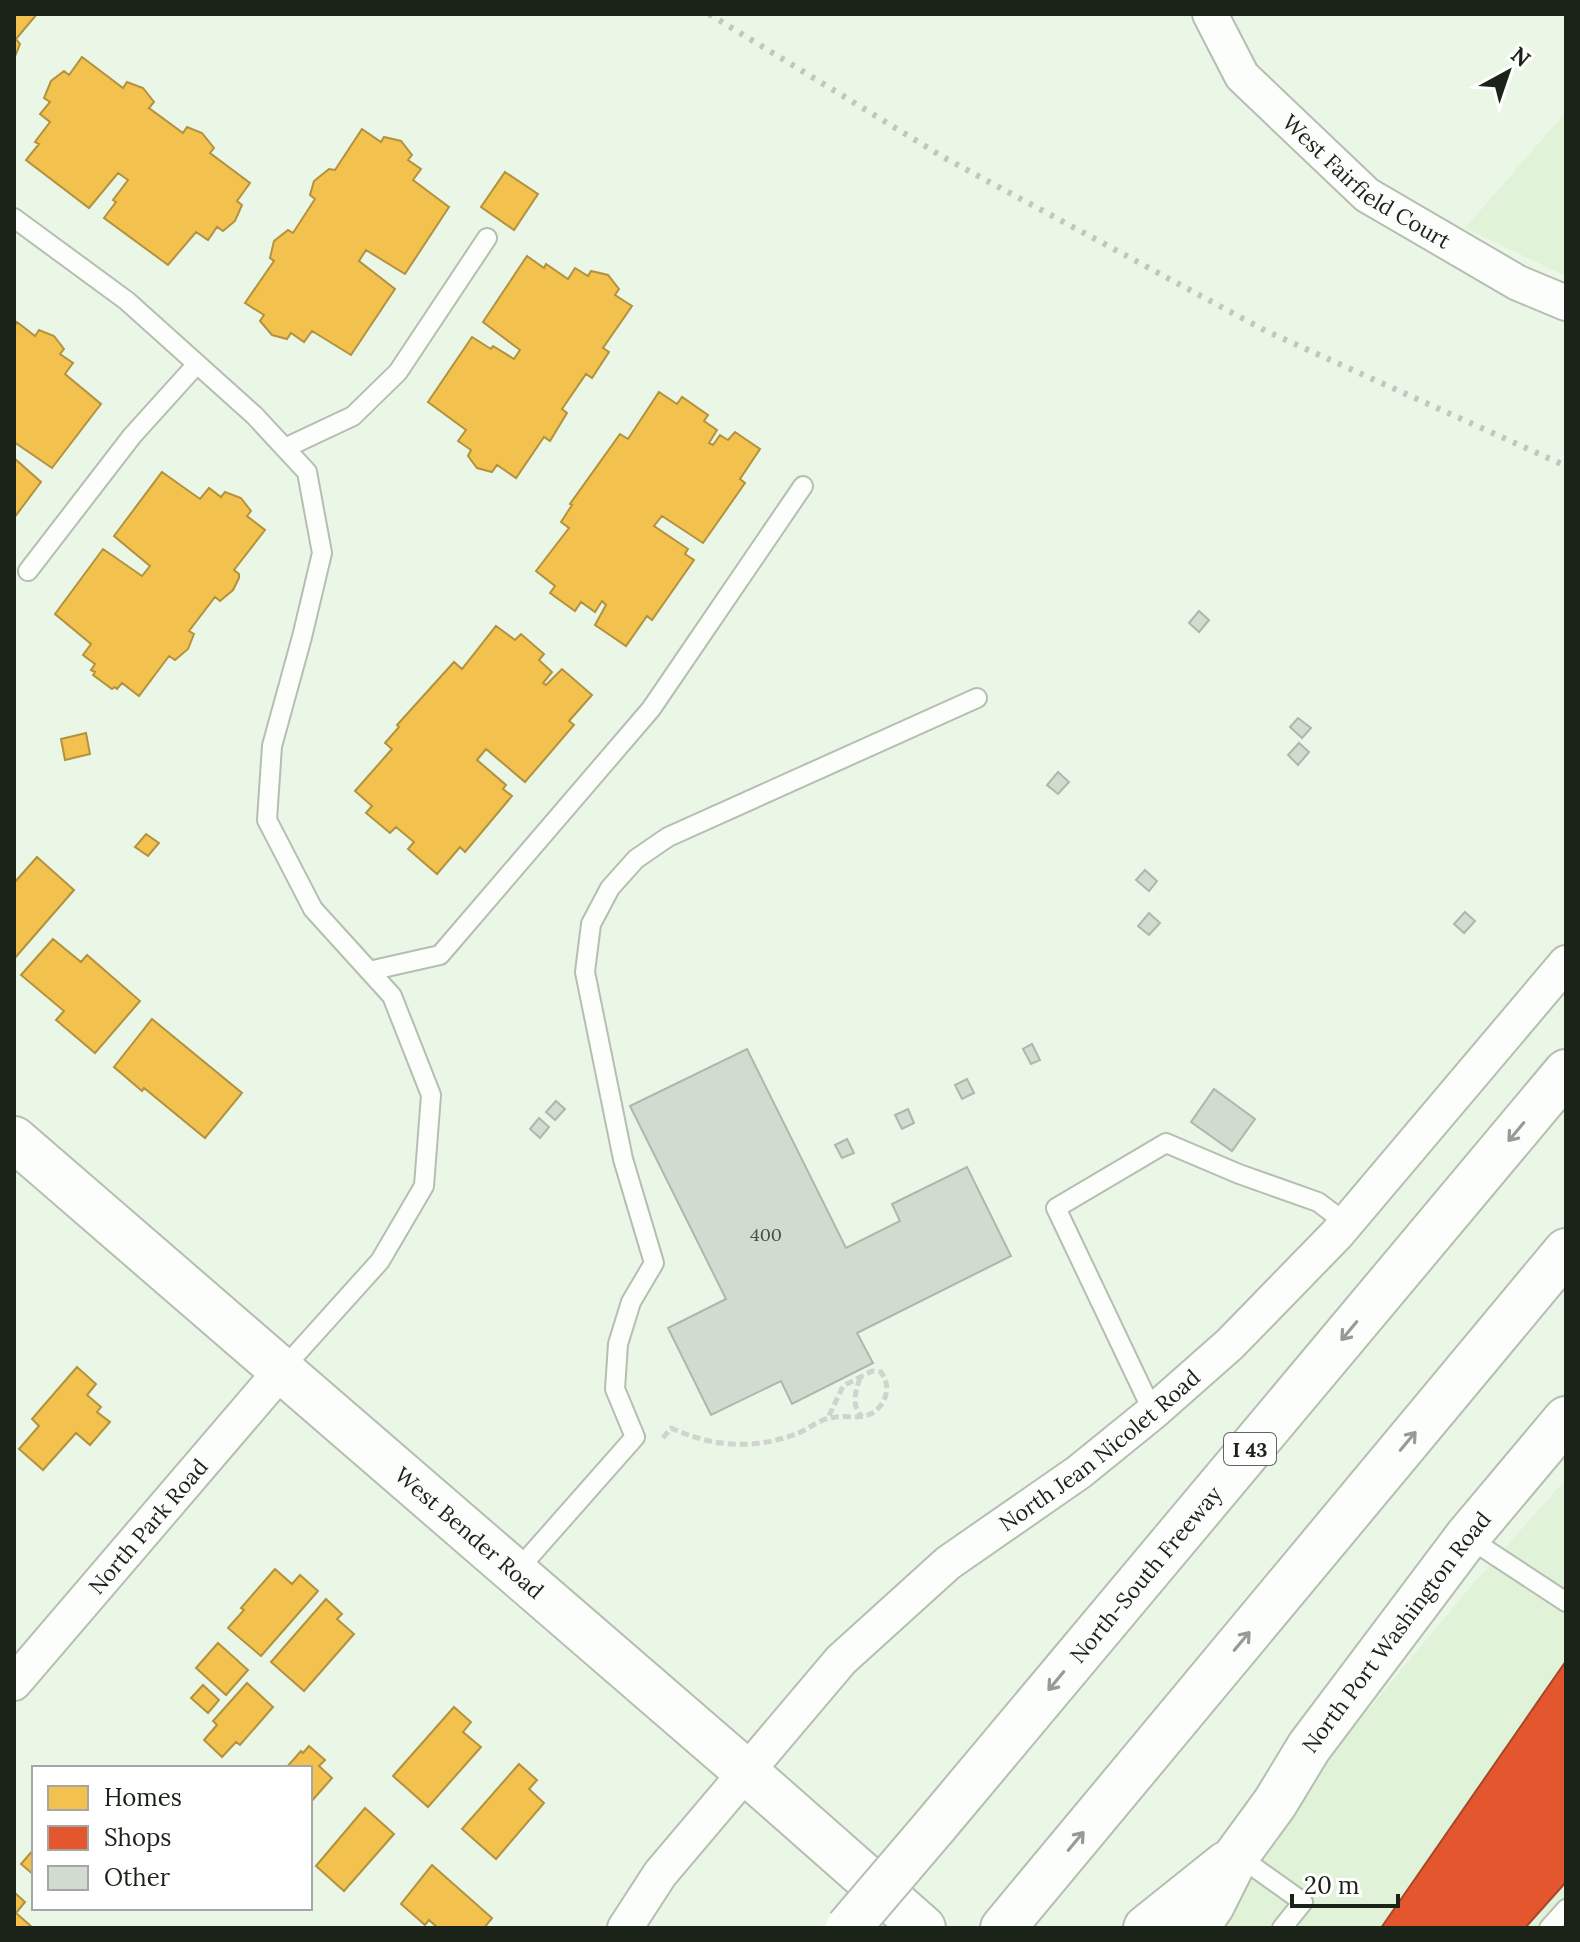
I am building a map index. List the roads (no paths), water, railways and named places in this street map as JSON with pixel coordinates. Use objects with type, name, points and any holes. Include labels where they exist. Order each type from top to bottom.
[{"type":"main road","name":"North-South Freeway","points":[[848,1928],[1566,1072]]},
{"type":"main road","name":"West Bender Road","points":[[14,1139],[923,1928]]},
{"type":"main road","points":[[1014,1915],[1566,1251]]},
{"type":"main road","name":"North Port Washington Road","points":[[1196,1928],[1212,1905],[1237,1855],[1275,1803],[1309,1747],[1467,1537],[1566,1419]]},
{"type":"main road","name":"North Port Washington Road","points":[[1146,1928],[1237,1855]]},
{"type":"street","name":"West Fairfield Court","points":[[1210,14],[1242,76],[1367,195],[1518,283],[1566,303]]},
{"type":"street","name":"North Jean Nicolet Road","points":[[625,1928],[660,1874],[841,1660],[948,1563],[1079,1472],[1230,1344],[1346,1223],[1566,963]]},
{"type":"street","name":"North Park Road","points":[[14,1683],[281,1371]]},
{"type":"lane","points":[[14,218],[127,301],[254,415],[307,472],[322,553],[272,746],[267,820],[313,909],[392,996],[431,1095],[424,1186],[380,1261],[281,1371]]},
{"type":"lane","points":[[285,448],[353,416],[398,372],[487,238]]},
{"type":"lane","points":[[28,571],[132,436],[197,364]]},
{"type":"lane","points":[[369,971],[440,955],[651,709],[803,486]]},
{"type":"lane","points":[[515,1573],[635,1437],[615,1389],[618,1344],[631,1302],[654,1263],[623,1159],[585,972],[591,924],[610,888],[636,859],[668,837],[977,698]]},
{"type":"lane","points":[[1153,1412],[1056,1208],[1166,1143],[1239,1174],[1318,1202],[1346,1223]]},
{"type":"lane","points":[[1467,1537],[1566,1602]]},
{"type":"lane","points":[[1237,1855],[1303,1902],[1282,1928]]},
{"type":"lane","points":[[1549,1928],[1566,1909]]},
{"type":"railway","points":[[709,14],[943,157],[1266,331],[1566,466]]}]
